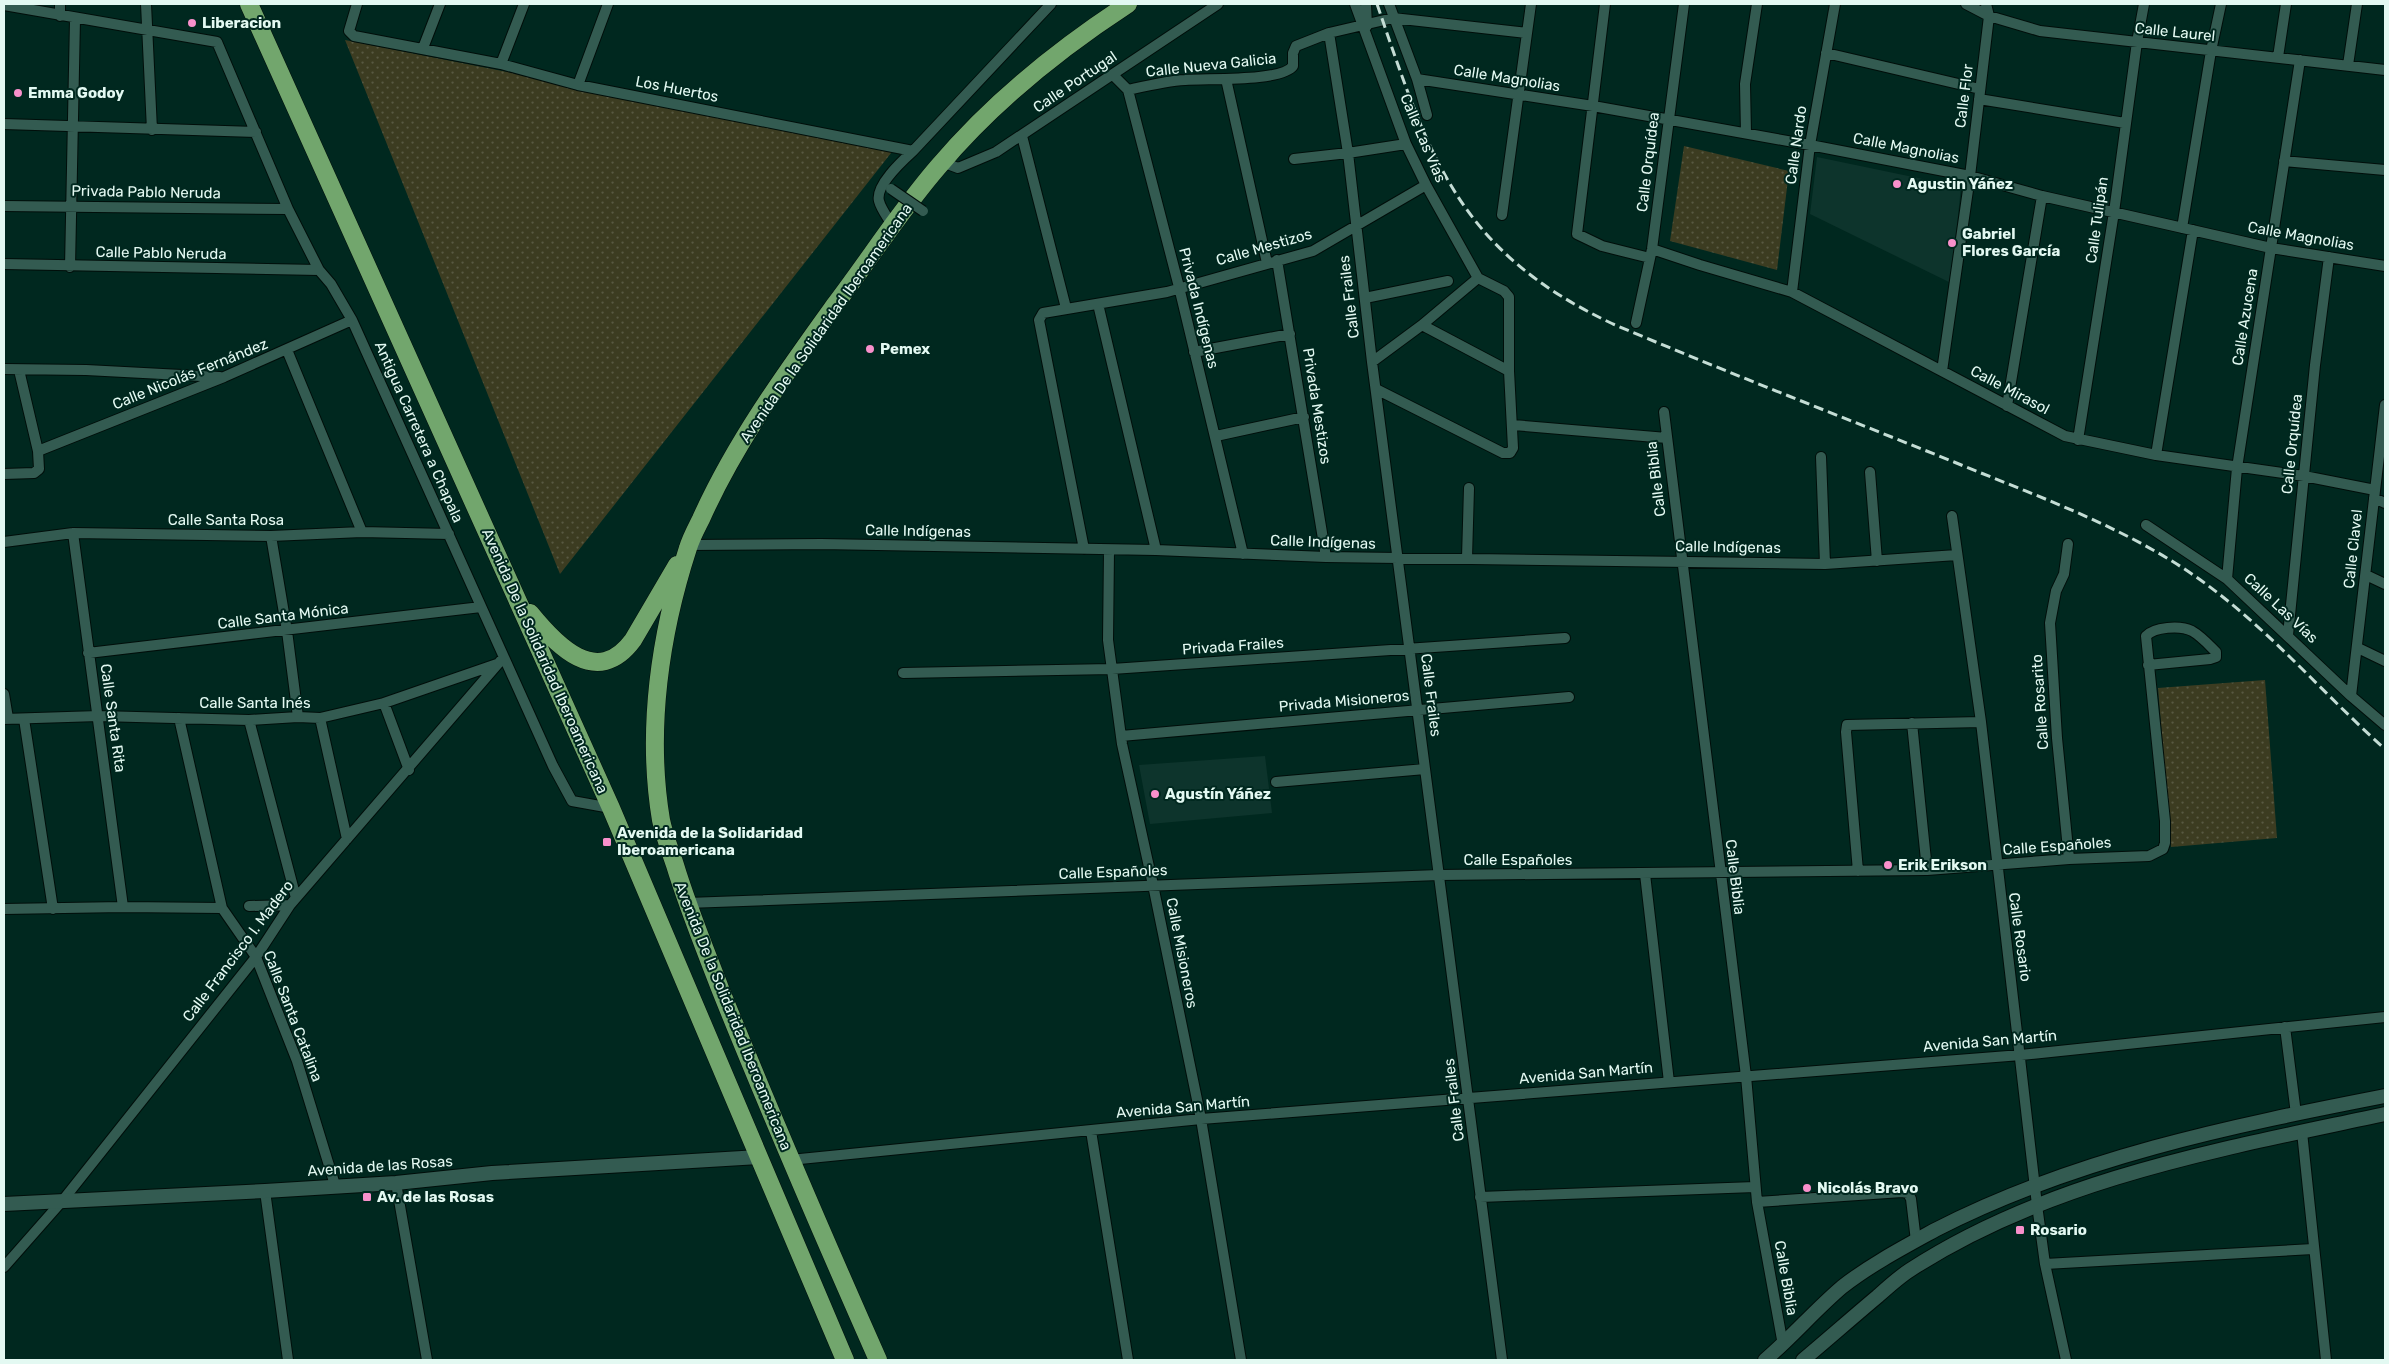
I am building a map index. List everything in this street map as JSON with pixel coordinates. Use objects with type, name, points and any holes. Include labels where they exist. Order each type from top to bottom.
[{"type":"highway","name":"Avenida De la Solidaridad Iberoamericana","points":[[249,4],[611,808],[845,1360]]},
{"type":"highway","name":"Avenida De la Solidaridad Iberoamericana","points":[[878,1360],[790,1160],[687,904],[662,825],[657,792],[656,726],[660,669],[688,545],[710,497],[759,414],[892,225],[942,162],[969,134],[1044,65],[1095,25],[1128,4]]},
{"type":"highway","points":[[516,595],[554,642],[564,650],[577,658],[590,661],[609,659],[627,648],[633,640],[688,545]]},
{"type":"street","points":[[60,4],[60,16]]},
{"type":"street","points":[[146,4],[152,130]]},
{"type":"street","name":"Los Huertos","points":[[357,4],[349,31],[354,36],[501,64],[578,85],[913,151]]},
{"type":"street","points":[[423,48],[440,4]]},
{"type":"street","points":[[501,64],[524,4]]},
{"type":"street","points":[[578,85],[608,4]]},
{"type":"street","points":[[892,225],[879,203],[879,192],[887,179],[1051,4]]},
{"type":"street","name":"Calle Portugal","points":[[942,162],[958,168],[996,152],[1218,4]]},
{"type":"street","name":"Calle Las Vías","points":[[1355,4],[1406,144],[1426,185],[1478,278]]},
{"type":"street","points":[[1364,26],[1366,4]]},
{"type":"street","name":"Calle Las Vías","points":[[1390,4],[1417,80],[1427,115]]},
{"type":"street","points":[[1502,215],[1531,4]]},
{"type":"street","points":[[1593,106],[1606,4]]},
{"type":"street","name":"Calle Orquídea","points":[[1636,323],[1651,253],[1684,4]]},
{"type":"street","points":[[1746,133],[1745,84],[1757,4]]},
{"type":"street","name":"Calle Nardo","points":[[1792,292],[1810,145],[1835,4]]},
{"type":"street","name":"Calle Laurel","points":[[1966,4],[1989,16],[2040,31],[2385,70]]},
{"type":"street","name":"Calle Flor","points":[[1942,371],[1970,176],[1989,16],[1986,4]]},
{"type":"street","name":"Calle Tulipán","points":[[2078,440],[2144,4]]},
{"type":"street","points":[[2156,455],[2211,51],[2221,4]]},
{"type":"street","points":[[2278,57],[2286,4]]},
{"type":"street","points":[[2348,65],[2357,4]]},
{"type":"street","points":[[4,5],[147,31]]},
{"type":"street","points":[[1394,18],[1527,33]]},
{"type":"street","name":"Calle Nueva Galicia","points":[[1128,90],[1183,80],[1226,79],[1280,74],[1289,71],[1293,66],[1293,53],[1296,46],[1329,33],[1394,18]]},
{"type":"street","points":[[70,267],[75,19]]},
{"type":"street","name":"Antigua Carretera a Chapala","points":[[147,31],[217,42],[288,209],[319,270],[331,284],[352,320],[481,607],[501,661],[553,766],[572,801],[611,808]]},
{"type":"street","name":"Calle Frailes","points":[[1329,33],[1348,153],[1355,227],[1397,559],[1502,1360]]},
{"type":"street","points":[[1826,53],[1979,94],[2125,123]]},
{"type":"street","name":"Calle Azucena","points":[[2227,579],[2237,468],[2300,60]]},
{"type":"street","points":[[1113,75],[1128,90]]},
{"type":"street","points":[[1226,79],[1267,263]]},
{"type":"street","name":"Calle Magnolias","points":[[1417,80],[1593,106],[1810,145],[1970,176],[2042,196],[2271,248],[2385,266]]},
{"type":"street","name":"Privada Indígenas","points":[[1128,90],[1216,436],[1243,554]]},
{"type":"street","name":"Calle Mirasol","points":[[1593,106],[1577,234],[1602,246],[1651,253],[1792,292],[2065,436],[2156,455],[2378,488],[2385,503]]},
{"type":"street","points":[[4,124],[256,132]]},
{"type":"street","points":[[1022,136],[1066,308]]},
{"type":"street","points":[[1294,159],[1406,144]]},
{"type":"street","points":[[2284,161],[2385,170]]},
{"type":"street","name":"Calle Mestizos","points":[[1084,549],[1040,317],[1047,311],[1167,292],[1313,251],[1426,185]]},
{"type":"street","points":[[891,188],[923,211]]},
{"type":"street","points":[[2006,406],[2042,196]]},
{"type":"street","name":"Privada Pablo Neruda","points":[[4,206],[288,209]]},
{"type":"street","name":"Calle Orquídea","points":[[2288,635],[2315,365],[2328,257]]},
{"type":"street","name":"Privada Mestizos","points":[[1277,260],[1326,558]]},
{"type":"street","name":"Calle Pablo Neruda","points":[[4,264],[70,267],[319,270]]},
{"type":"street","points":[[1372,362],[1422,325],[1478,278],[1504,291],[1509,297],[1508,371],[1513,425],[1513,448],[1510,453],[1504,453],[1376,390]]},
{"type":"street","points":[[1364,298],[1448,281]]},
{"type":"street","points":[[1098,304],[1156,550]]},
{"type":"street","name":"Calle Nicolás Fernández","points":[[38,451],[224,377],[352,320]]},
{"type":"street","points":[[1422,325],[1508,371]]},
{"type":"street","points":[[1194,352],[1290,334]]},
{"type":"street","points":[[287,350],[362,532]]},
{"type":"street","points":[[4,369],[86,370],[224,377]]},
{"type":"street","points":[[4,474],[34,473],[39,469],[38,451],[19,370]]},
{"type":"street","name":"Calle Clavel","points":[[2350,696],[2358,648],[2378,488],[2385,405]]},
{"type":"street","name":"Calle Biblia","points":[[1664,412],[1719,872],[1746,1076],[1757,1202],[1783,1345]]},
{"type":"street","points":[[1216,436],[1304,417]]},
{"type":"street","points":[[1513,425],[1666,438]]},
{"type":"street","points":[[1821,457],[1825,564]]},
{"type":"street","points":[[1870,472],[1877,560]]},
{"type":"street","points":[[1467,558],[1469,488]]},
{"type":"street","name":"Calle Rosario","points":[[1952,516],[1981,722],[1996,866],[2021,1055],[2034,1185],[2046,1264],[2066,1360]]},
{"type":"street","name":"Calle Las Vías","points":[[2146,525],[2227,579],[2350,696],[2385,726]]},
{"type":"street","name":"Calle Santa Rosa","points":[[4,542],[73,533],[271,536],[362,532],[449,534]]},
{"type":"street","name":"Calle Santa Rita","points":[[73,533],[88,653],[99,716],[123,907]]},
{"type":"street","points":[[271,536],[287,631],[298,717]]},
{"type":"street","name":"Calle Indígenas","points":[[688,545],[821,544],[1109,551],[1156,550],[1326,558],[1467,558],[1825,564],[1956,555]]},
{"type":"street","name":"Calle Rosarito","points":[[2068,544],[2064,574],[2056,591],[2050,623],[2057,738],[2069,859]]},
{"type":"street","name":"Calle Misioneros","points":[[1109,551],[1108,640],[1121,736],[1154,885],[1201,1119],[1241,1360]]},
{"type":"street","points":[[2366,575],[2385,584]]},
{"type":"street","name":"Calle Santa Mónica","points":[[88,653],[481,607]]},
{"type":"street","name":"Calle Españoles","points":[[687,904],[1439,875],[1927,870],[2069,859],[2149,856],[2159,852],[2165,843],[2164,812],[2148,665],[2146,636],[2151,631],[2162,628],[2189,629],[2216,652],[2216,657],[2210,660],[2148,665]]},
{"type":"street","name":"Privada Frailes","points":[[902,673],[1112,669],[1565,638]]},
{"type":"street","points":[[2358,648],[2385,662]]},
{"type":"street","name":"Calle Santa Inés","points":[[6,719],[99,716],[250,720],[298,717],[320,718],[384,703],[501,661]]},
{"type":"street","name":"Calle Francisco I. Madero","points":[[4,1268],[63,1200],[256,957],[293,902],[409,770],[501,661]]},
{"type":"street","points":[[4,694],[6,719]]},
{"type":"street","name":"Privada Misioneros","points":[[1121,736],[1569,697]]},
{"type":"street","points":[[384,703],[409,770]]},
{"type":"street","name":"Calle Santa Catalina","points":[[179,718],[222,908],[256,957],[297,1060],[335,1185]]},
{"type":"street","points":[[320,718],[347,839]]},
{"type":"street","points":[[24,719],[53,909]]},
{"type":"street","points":[[249,906],[293,902],[250,720]]},
{"type":"street","points":[[1858,871],[1846,732],[1847,725],[1981,722]]},
{"type":"street","points":[[1912,723],[1927,870]]},
{"type":"street","points":[[1276,782],[1425,769]]},
{"type":"street","points":[[1645,874],[1669,1082]]},
{"type":"street","points":[[4,910],[123,907],[222,908]]},
{"type":"street","name":"Avenida San Martín","points":[[790,1160],[1201,1119],[2021,1055],[2385,1017]]},
{"type":"street","points":[[2285,1027],[2296,1114]]},
{"type":"street","points":[[1765,1360],[1842,1287],[1916,1240],[1972,1211],[2034,1185],[2101,1162],[2190,1138],[2385,1096]]},
{"type":"street","points":[[1804,1360],[1909,1270],[1961,1240],[2037,1205],[2108,1179],[2209,1152],[2385,1114]]},
{"type":"street","points":[[1091,1131],[1128,1360]]},
{"type":"street","points":[[2302,1132],[2326,1360]]},
{"type":"street","name":"Avenida de las Rosas","points":[[4,1204],[396,1183],[492,1173],[759,1157]]},
{"type":"street","points":[[396,1183],[427,1360]]},
{"type":"street","points":[[1480,1197],[1756,1187]]},
{"type":"street","points":[[265,1191],[288,1360]]},
{"type":"street","points":[[1757,1202],[1902,1192],[1908,1194],[1911,1199],[1916,1240]]},
{"type":"street","points":[[2046,1264],[2313,1249]]},
{"type":"shaded area","points":[[345,40],[895,148],[560,574]]},
{"type":"shaded area","points":[[1684,146],[1789,171],[1777,270],[1670,241]]},
{"type":"shaded area","points":[[1817,157],[1961,187],[1951,283],[1810,214]]},
{"type":"shaded area","points":[[2265,680],[2277,838],[2171,847],[2158,688]]},
{"type":"shaded area","points":[[1265,756],[1272,813],[1150,824],[1139,765]]},
{"type":"railway","points":[[1377,4],[1414,108],[1433,153],[1456,194],[1483,231],[1518,265],[1560,296],[1613,324],[2074,511],[2162,555],[2189,572],[2242,612],[2385,749]]},
{"type":"place","name":"Liberacion","points":[[192,23]]},
{"type":"place","name":"Emma Godoy","points":[[18,93]]},
{"type":"place","name":"Agustin Yáñez","points":[[1897,184]]},
{"type":"place","name":"Gabriel Flores García","points":[[1952,243]]},
{"type":"place","name":"Pemex","points":[[870,349]]},
{"type":"place","name":"Agustín Yáñez","points":[[1155,794]]},
{"type":"place","name":"Avenida de la Solidaridad Iberoamericana","points":[[607,842]]},
{"type":"place","name":"Erik Erikson","points":[[1888,865]]},
{"type":"place","name":"Nicolás Bravo","points":[[1807,1188]]},
{"type":"place","name":"Av. de las Rosas","points":[[367,1197]]},
{"type":"place","name":"Rosario","points":[[2020,1230]]}]
